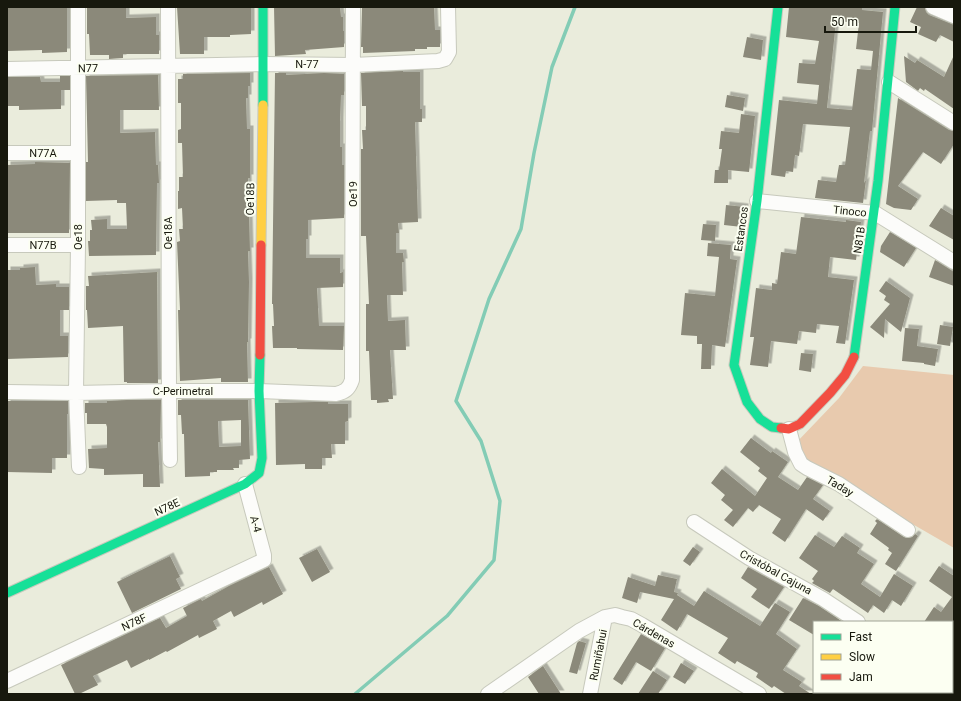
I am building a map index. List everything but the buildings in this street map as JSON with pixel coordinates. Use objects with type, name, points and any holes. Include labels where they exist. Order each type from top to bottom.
[{"type":"street","name":"Oe18","points":[[78,7],[79,68],[76,393],[79,467]]},
{"type":"street","name":"Oe18A","points":[[168,7],[168,391],[170,460]]},
{"type":"street","name":"Oe18B","points":[[259,391],[264,64],[263,7]]},
{"type":"street","name":"Oe19","points":[[352,380],[353,7]]},
{"type":"street","name":"N-77","points":[[168,66],[264,64],[354,65],[438,61],[445,59],[450,48],[448,7]]},
{"type":"street","name":"Estancos","points":[[778,7],[757,201],[734,365],[747,402],[760,419],[769,426],[789,429]]},
{"type":"street","name":"N81B","points":[[789,429],[800,424],[830,393],[852,365],[855,355],[875,213],[889,82],[895,7]]},
{"type":"street","points":[[934,7],[954,16]]},
{"type":"street","name":"N77","points":[[7,69],[168,66]]},
{"type":"street","points":[[889,82],[954,123]]},
{"type":"street","name":"N77A","points":[[7,153],[78,153]]},
{"type":"street","name":"Tinoco","points":[[757,201],[875,213],[954,262]]},
{"type":"street","name":"N77B","points":[[7,245],[78,245]]},
{"type":"street","name":"C-Perimetral","points":[[7,392],[76,393],[259,391],[336,394],[347,390],[352,380]]},
{"type":"street","name":"N78E","points":[[7,593],[245,484],[259,472],[262,458],[259,391]]},
{"type":"street","name":"Taday","points":[[789,429],[795,452],[801,464],[839,484],[908,530]]},
{"type":"street","name":"A-4","points":[[245,484],[264,555],[264,560],[260,563]]},
{"type":"street","name":"Cristóbal Cajuna","points":[[694,522],[749,558],[824,599],[857,621]]},
{"type":"street","name":"N78F","points":[[7,681],[260,563]]},
{"type":"street","name":"Cárdenas","points":[[605,616],[615,615],[631,619],[759,694]]},
{"type":"street","points":[[488,694],[579,631],[605,616]]},
{"type":"street","name":"Rumiñahui","points":[[590,694],[605,616]]},
{"type":"shaded area","points":[[863,366],[954,375],[954,548],[805,462],[795,444],[839,398]]},
{"type":"waterway","points":[[355,694],[447,616],[494,560],[500,501],[481,441],[456,401],[489,299],[521,229],[534,153],[552,67],[575,7]]},
{"type":"traffic: fast","points":[[263,7],[263,105]]},
{"type":"traffic: fast","points":[[778,7],[757,201],[734,365],[747,402],[760,419],[772,427],[781,428]]},
{"type":"traffic: fast","points":[[854,357],[878,181],[895,7]]},
{"type":"traffic: fast","points":[[7,593],[245,484],[259,473],[262,458],[259,391],[260,355]]},
{"type":"traffic: slow","points":[[261,245],[263,105]]},
{"type":"traffic: jam","points":[[260,355],[261,245]]},
{"type":"traffic: jam","points":[[781,428],[789,429],[800,424],[845,375],[854,357]]}]
